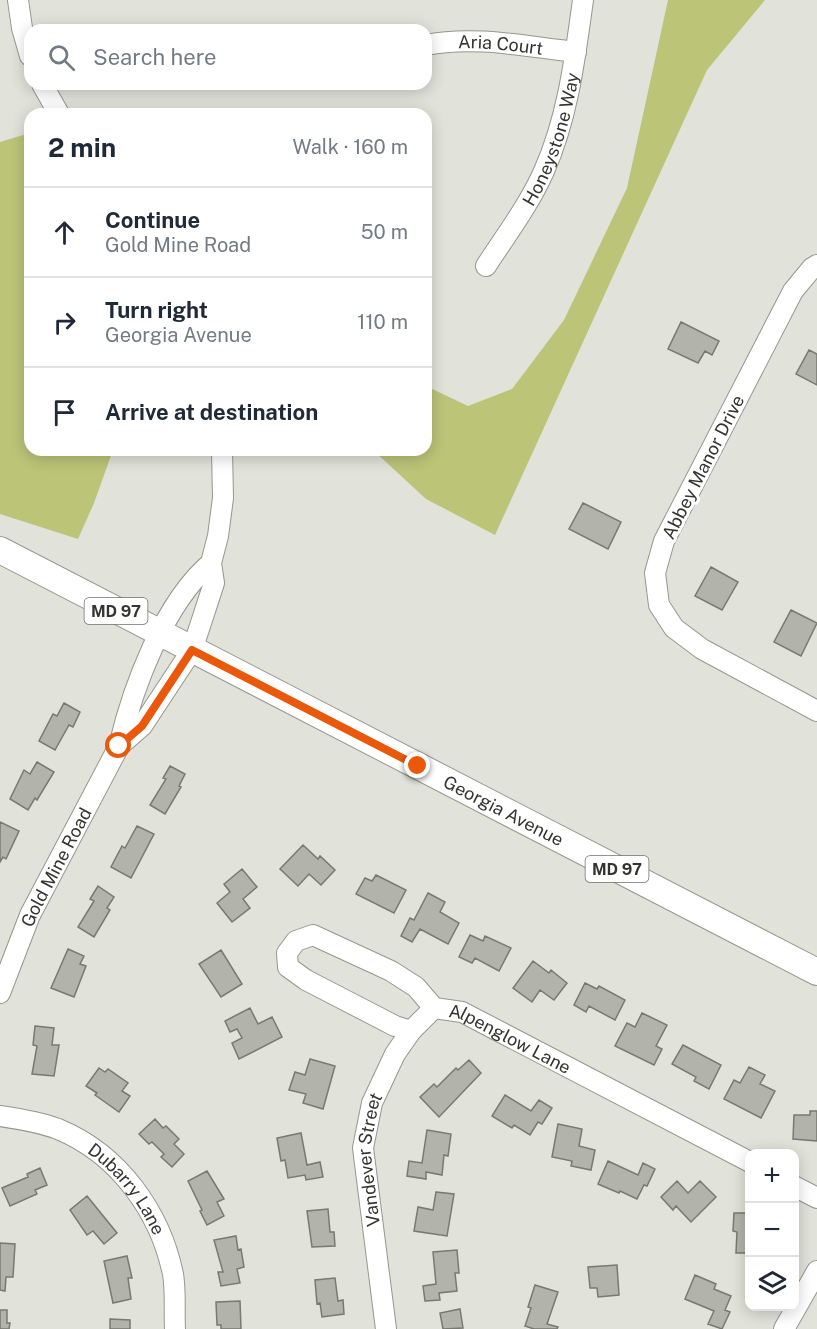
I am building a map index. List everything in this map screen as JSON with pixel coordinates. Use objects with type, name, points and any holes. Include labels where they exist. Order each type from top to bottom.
[{"type":"main road","name":"Georgia Avenue","points":[[0,550],[817,972]]},
{"type":"street","points":[[18,0],[24,35]]},
{"type":"street","name":"Honeystone Way","points":[[486,266],[519,216],[544,171],[560,128],[571,83],[583,0]]},
{"type":"street","name":"Aria Court","points":[[432,44],[475,42],[576,52]]},
{"type":"street","points":[[45,90],[56,108]]},
{"type":"street","name":"Abbey Manor Drive","points":[[817,265],[793,291],[664,541],[655,573],[659,605],[674,628],[702,649],[817,711]]},
{"type":"street","name":"Gold Mine Road","points":[[119,746],[142,726],[192,650],[214,583],[211,563],[218,536],[223,498],[222,456]]},
{"type":"street","name":"Gold Mine Road","points":[[0,993],[30,915],[119,746],[126,716],[159,633],[196,576],[211,563]]},
{"type":"street","name":"Alpenglow Lane","points":[[411,1031],[395,1026],[306,980],[288,967],[287,953],[296,940],[313,935],[391,971],[416,987],[434,1008],[462,1012],[745,1159]]},
{"type":"street","name":"Vandever Street","points":[[386,1329],[363,1148],[372,1103],[395,1054],[411,1031],[434,1008]]},
{"type":"street","name":"Dubarry Lane","points":[[0,1116],[58,1129],[78,1140],[114,1165],[139,1193],[166,1246],[173,1277],[175,1329]]},
{"type":"street","points":[[799,1188],[817,1198]]},
{"type":"street","points":[[784,1329],[817,1271]]},
{"type":"green space","points":[[668,0],[765,0],[707,70],[495,535],[426,499],[379,456],[432,456],[432,389],[468,406],[512,389],[564,320],[627,188]]},
{"type":"green space","points":[[24,135],[24,456],[111,456],[78,539],[0,514],[0,142]]},
{"type":"building","points":[[681,322],[719,341],[712,355],[705,351],[698,363],[668,349]]},
{"type":"building","points":[[809,350],[817,354],[817,385],[796,374]]},
{"type":"building","points":[[583,503],[621,522],[608,549],[569,529]]},
{"type":"building","points":[[711,567],[738,582],[722,610],[695,596]]},
{"type":"building","points":[[791,610],[817,623],[801,656],[774,642]]},
{"type":"building","points":[[64,703],[80,712],[73,727],[69,725],[55,750],[39,741],[53,714],[57,716]]},
{"type":"building","points":[[37,762],[54,772],[28,810],[10,799],[24,770],[30,774]]},
{"type":"building","points":[[170,766],[185,774],[179,786],[181,787],[165,814],[150,805],[166,779],[163,778]]},
{"type":"building","points":[[0,822],[19,831],[6,859],[3,857],[0,862]]},
{"type":"building","points":[[137,826],[154,834],[131,878],[111,867],[122,846],[125,848]]},
{"type":"building","points":[[303,845],[335,870],[321,885],[309,874],[298,886],[280,869]]},
{"type":"building","points":[[242,869],[257,887],[243,899],[250,908],[232,922],[217,903],[230,892],[224,884]]},
{"type":"building","points":[[376,875],[406,890],[394,913],[356,894],[365,878],[372,881]]},
{"type":"building","points":[[98,886],[114,897],[107,908],[110,910],[94,937],[78,927],[94,901],[90,899]]},
{"type":"building","points":[[428,893],[445,902],[440,912],[459,923],[448,944],[420,929],[412,942],[401,936],[410,918],[414,920]]},
{"type":"building","points":[[470,935],[483,941],[485,936],[511,948],[499,971],[475,958],[472,963],[459,957]]},
{"type":"building","points":[[68,949],[84,956],[80,964],[86,966],[74,997],[51,988]]},
{"type":"building","points":[[221,950],[242,984],[221,997],[199,964]]},
{"type":"building","points":[[533,961],[549,973],[551,970],[567,983],[554,1000],[540,990],[532,1002],[513,988]]},
{"type":"building","points":[[585,983],[597,989],[599,986],[625,1000],[615,1020],[589,1006],[586,1012],[574,1005]]},
{"type":"building","points":[[250,1008],[258,1024],[272,1017],[282,1037],[239,1059],[232,1043],[242,1038],[237,1029],[230,1032],[225,1021]]},
{"type":"building","points":[[642,1013],[667,1025],[656,1046],[662,1049],[654,1065],[615,1046],[627,1023],[635,1027]]},
{"type":"building","points":[[35,1026],[54,1028],[52,1045],[59,1045],[54,1076],[32,1074],[37,1046],[33,1045]]},
{"type":"building","points":[[683,1045],[721,1065],[709,1089],[694,1081],[696,1077],[672,1064]]},
{"type":"building","points":[[310,1059],[335,1066],[323,1109],[303,1103],[306,1094],[289,1090],[295,1072],[305,1075]]},
{"type":"building","points":[[469,1060],[481,1073],[439,1117],[420,1097],[434,1084],[437,1087],[456,1068],[458,1070]]},
{"type":"building","points":[[749,1067],[765,1075],[760,1084],[775,1091],[761,1118],[724,1099],[734,1080],[740,1083]]},
{"type":"building","points":[[99,1068],[105,1072],[108,1069],[128,1083],[122,1091],[130,1096],[119,1112],[86,1086]]},
{"type":"building","points":[[505,1095],[531,1111],[539,1100],[552,1108],[542,1124],[538,1122],[530,1135],[492,1116]]},
{"type":"building","points":[[810,1111],[817,1111],[817,1141],[793,1139],[794,1115],[810,1115]]},
{"type":"building","points":[[155,1119],[179,1139],[174,1144],[184,1154],[172,1167],[161,1157],[164,1154],[152,1142],[149,1144],[139,1134]]},
{"type":"building","points":[[558,1124],[582,1129],[579,1146],[595,1150],[591,1170],[571,1166],[572,1161],[552,1157]]},
{"type":"building","points":[[427,1130],[451,1134],[448,1156],[444,1155],[442,1175],[426,1172],[426,1179],[407,1176],[409,1161],[422,1163]]},
{"type":"building","points":[[301,1133],[307,1165],[320,1162],[323,1177],[306,1180],[305,1175],[288,1178],[285,1160],[281,1161],[277,1138]]},
{"type":"building","points":[[608,1161],[638,1175],[643,1163],[655,1169],[647,1186],[644,1185],[637,1199],[598,1184]]},
{"type":"building","points":[[40,1168],[47,1185],[35,1190],[37,1194],[10,1206],[2,1188],[28,1177],[27,1174]]},
{"type":"building","points":[[207,1171],[224,1199],[217,1202],[224,1216],[207,1225],[188,1181]]},
{"type":"building","points":[[677,1181],[688,1193],[700,1181],[716,1197],[691,1222],[676,1206],[673,1210],[661,1197]]},
{"type":"building","points":[[436,1192],[454,1194],[447,1236],[414,1231],[418,1207],[433,1210]]},
{"type":"building","points":[[87,1196],[117,1233],[104,1244],[93,1231],[87,1235],[70,1210]]},
{"type":"building","points":[[328,1209],[330,1232],[334,1232],[335,1246],[312,1247],[307,1211]]},
{"type":"building","points":[[734,1213],[745,1213],[745,1253],[736,1253],[737,1232],[733,1231]]},
{"type":"building","points":[[236,1236],[244,1267],[237,1269],[240,1283],[221,1286],[218,1272],[223,1272],[214,1240]]},
{"type":"building","points":[[0,1243],[15,1244],[13,1277],[6,1277],[5,1291],[0,1290]]},
{"type":"building","points":[[457,1250],[459,1273],[455,1273],[457,1291],[439,1293],[440,1300],[425,1301],[423,1286],[436,1284],[433,1252]]},
{"type":"building","points":[[127,1256],[132,1278],[128,1278],[131,1299],[113,1303],[104,1261]]},
{"type":"building","points":[[617,1265],[619,1295],[598,1297],[597,1288],[590,1288],[588,1267]]},
{"type":"building","points":[[695,1275],[716,1284],[714,1289],[731,1296],[725,1310],[730,1312],[722,1329],[708,1324],[714,1311],[685,1299]]},
{"type":"building","points":[[335,1278],[338,1301],[343,1300],[344,1314],[322,1317],[320,1303],[317,1304],[315,1280]]},
{"type":"building","points":[[535,1285],[558,1292],[547,1324],[558,1327],[557,1329],[534,1329],[525,1326]]},
{"type":"building","points":[[240,1301],[241,1329],[221,1329],[221,1325],[217,1325],[216,1302]]},
{"type":"building","points":[[460,1309],[463,1328],[443,1329],[440,1313]]},
{"type":"building","points":[[0,1310],[7,1310],[9,1329],[0,1329]]},
{"type":"building","points":[[110,1319],[130,1320],[130,1329],[110,1329]]},
{"type":"route","points":[[119,746],[142,726],[192,650],[418,766]]}]
